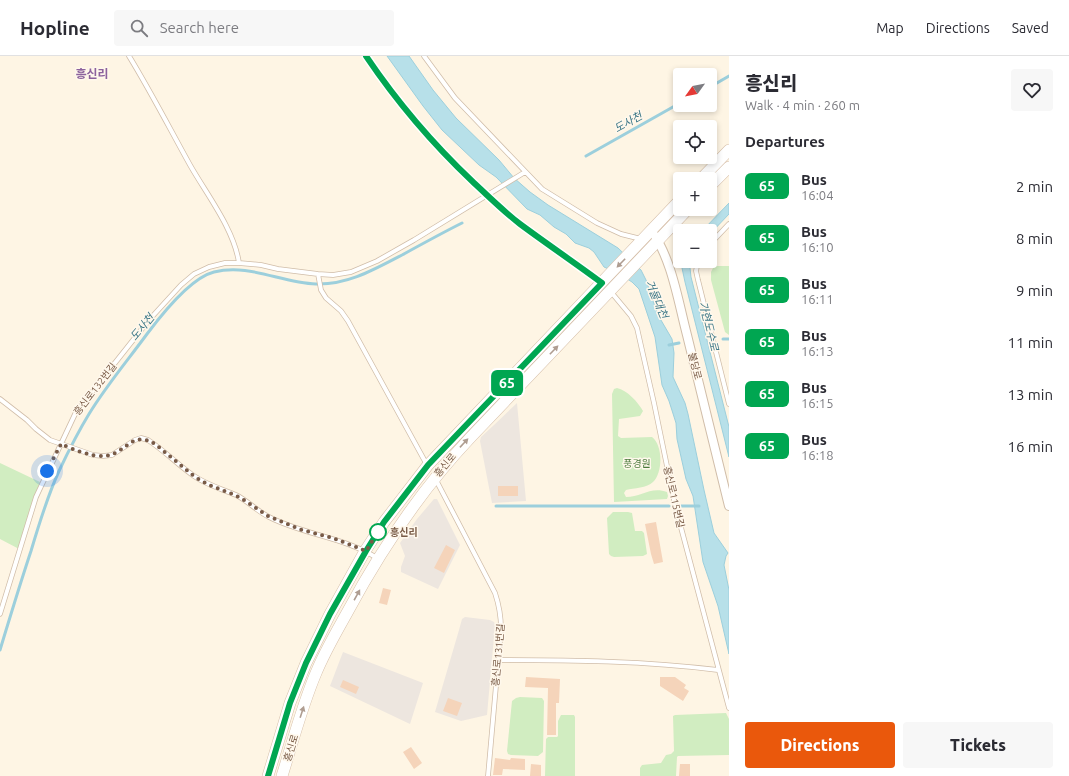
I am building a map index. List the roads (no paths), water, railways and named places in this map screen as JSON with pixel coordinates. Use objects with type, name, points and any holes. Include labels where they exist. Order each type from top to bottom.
[{"type":"main road","points":[[708,172],[729,150]]},
{"type":"main road","points":[[717,179],[729,167]]},
{"type":"main road","name":"흥신로","points":[[268,776],[290,703],[306,663],[330,614],[384,522],[428,465],[673,207]]},
{"type":"main road","name":"흥신로","points":[[282,776],[316,672],[364,581],[412,506],[435,477],[470,438],[681,216]]},
{"type":"street","name":"불당로","points":[[651,230],[658,240],[667,259],[729,506]]},
{"type":"lane","points":[[129,56],[226,225],[234,243],[238,263]]},
{"type":"lane","points":[[366,56],[397,99],[420,127],[446,156],[487,195],[520,223],[603,281]]},
{"type":"lane","points":[[424,56],[455,98],[542,189],[597,223],[639,243]]},
{"type":"lane","name":"흥신로132번길","points":[[0,614],[36,497],[76,412],[149,320],[168,298],[194,274],[209,267],[225,263],[261,265],[278,270],[319,277],[351,272],[364,268],[414,240],[525,172]]},
{"type":"lane","points":[[717,237],[729,224]]},
{"type":"lane","points":[[697,268],[698,280],[729,404]]},
{"type":"lane","points":[[319,277],[321,290],[326,298],[341,311],[348,321],[428,465]]},
{"type":"lane","name":"흥신로115번길","points":[[612,290],[631,316],[637,328],[675,505],[729,708]]},
{"type":"lane","points":[[0,399],[50,440],[93,455],[112,455],[135,440],[142,438],[148,440],[195,477],[209,485],[235,495],[268,516],[302,530],[333,538],[366,551],[378,559]]},
{"type":"lane","name":"흥신로131번길","points":[[435,477],[495,593],[500,608],[501,618],[488,776]]},
{"type":"lane","points":[[498,660],[564,660],[669,665],[718,670]]},
{"type":"water","points":[[387,56],[409,56],[433,90],[456,118],[499,160],[514,178],[548,205],[618,248],[641,270],[658,315],[672,339],[674,353],[673,377],[685,403],[688,414],[714,533],[728,553],[724,565],[729,590],[729,654],[718,606],[703,562],[693,496],[686,479],[677,439],[676,423],[662,385],[655,337],[639,289],[632,282],[618,273],[604,267],[594,252],[589,248],[575,243],[566,234],[554,227],[540,215],[527,209],[496,177],[479,165],[442,130]]},
{"type":"water","points":[[729,203],[729,214],[717,227],[717,224],[709,224]]},
{"type":"water","points":[[682,268],[690,268],[729,427],[729,457]]},
{"type":"waterway","name":"도사천","points":[[717,83],[729,76]]},
{"type":"waterway","name":"도사천","points":[[586,156],[673,107]]},
{"type":"waterway","name":"도사천","points":[[0,650],[47,501],[73,442],[89,414],[110,383],[160,317],[186,289],[205,276],[214,272],[227,270],[252,272],[303,283],[328,284],[339,282],[371,271],[462,223]]},
{"type":"waterway","name":"가현도수로","points":[[723,339],[729,339]]},
{"type":"waterway","points":[[669,345],[679,343]]},
{"type":"waterway","points":[[496,506],[669,506]]},
{"type":"waterway","points":[[681,506],[699,506]]},
{"type":"place","name":"흥신리","points":[[378,532]]},
{"type":"district","name":"흥신리","points":[[92,73]]},
{"type":"water label","name":"거물대천","points":[[657,299]]},
{"type":"park label","name":"풍경원","points":[[637,463]]}]
